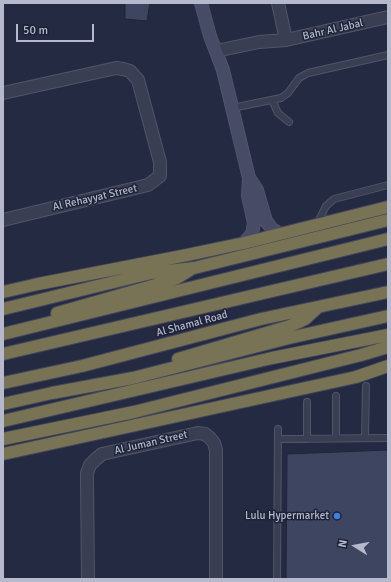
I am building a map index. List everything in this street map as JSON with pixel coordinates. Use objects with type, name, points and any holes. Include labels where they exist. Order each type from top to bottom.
[{"type":"highway","points":[[3,292],[244,243],[388,207]]},
{"type":"highway","points":[[3,309],[151,272],[194,268],[388,220]]},
{"type":"highway","points":[[3,334],[388,239]]},
{"type":"highway","name":"Al Shamal Road","points":[[3,354],[388,264]]},
{"type":"highway","points":[[18,330],[37,318],[166,282],[177,278],[194,268]]},
{"type":"highway","name":"Al Shamal Road","points":[[3,383],[82,366],[260,319],[388,292]]},
{"type":"highway","points":[[103,383],[122,374],[290,326],[305,319],[317,308]]},
{"type":"highway","points":[[3,404],[133,378],[289,338],[388,316]]},
{"type":"highway","points":[[272,358],[294,346],[358,323]]},
{"type":"highway","points":[[3,421],[272,358],[388,335]]},
{"type":"highway","points":[[3,439],[134,412],[388,347]]},
{"type":"highway","points":[[3,454],[356,377],[388,366]]},
{"type":"street","points":[[201,3],[210,36],[223,70],[249,178],[248,192],[254,223],[252,234],[244,243]]},
{"type":"street","points":[[278,3],[282,41]]},
{"type":"street","name":"Bahr Al Jabal","points":[[218,55],[260,48],[282,41],[388,17]]},
{"type":"street","name":"Al Rehayyat Street","points":[[3,93],[116,68],[123,68],[130,71],[138,80],[160,162],[160,176],[148,186],[3,220]]},
{"type":"street","points":[[249,178],[257,190],[266,221],[272,229],[280,234]]},
{"type":"street","name":"Al Juman Street","points":[[88,579],[86,481],[90,465],[102,454],[198,432],[205,434],[210,438],[214,443],[216,450],[216,579]]},
{"type":"lane","points":[[232,108],[285,96],[296,81],[308,73],[388,55]]},
{"type":"lane","points":[[272,100],[278,113],[284,120],[289,122]]},
{"type":"lane","points":[[317,224],[326,206],[334,199],[388,185]]},
{"type":"lane","points":[[366,386],[366,438]]},
{"type":"lane","points":[[336,396],[336,438]]},
{"type":"lane","points":[[307,402],[307,439]]},
{"type":"lane","points":[[277,579],[278,429]]},
{"type":"lane","points":[[278,439],[388,438]]},
{"type":"building","points":[[125,3],[150,3],[147,21],[125,19]]},
{"type":"building","name":"Lulu Hypermarket","points":[[388,450],[388,579],[286,579],[287,454]]},
{"type":"place","name":"Lulu Hypermarket","points":[[337,516]]}]
